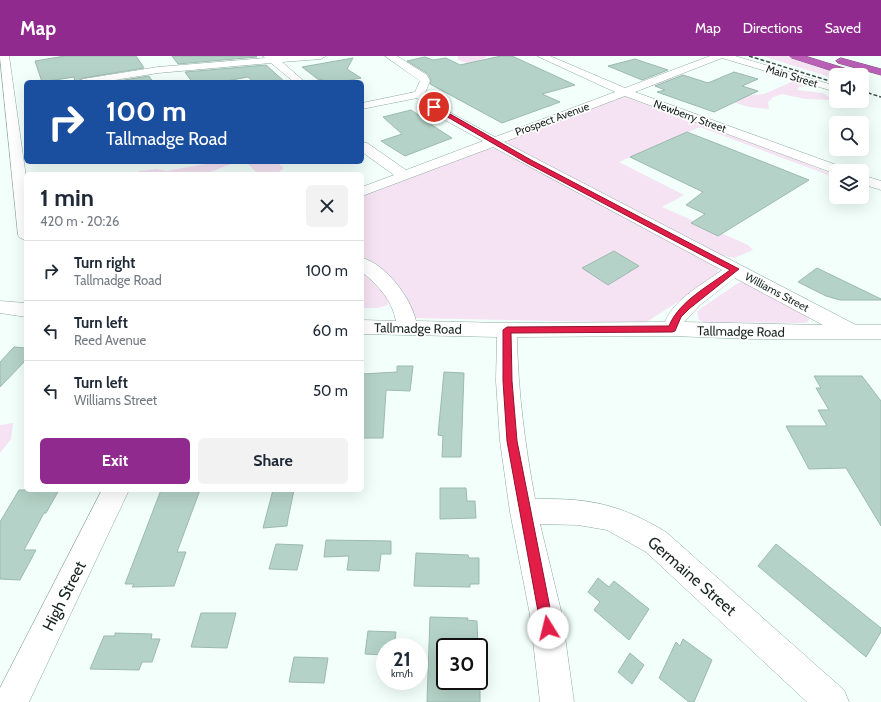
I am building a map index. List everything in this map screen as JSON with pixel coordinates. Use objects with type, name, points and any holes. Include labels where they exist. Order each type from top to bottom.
[{"type":"highway","points":[[795,56],[834,68]]},
{"type":"highway","points":[[823,56],[881,72]]},
{"type":"highway","points":[[845,56],[881,66]]},
{"type":"highway","points":[[869,79],[881,82]]},
{"type":"street","points":[[4,56],[24,218]]},
{"type":"street","points":[[96,80],[158,70],[272,59],[321,56]]},
{"type":"street","points":[[364,106],[419,94],[425,81],[423,77],[390,56]]},
{"type":"street","name":"Newberry Street","points":[[542,56],[625,92],[829,167]]},
{"type":"street","name":"Prospect Avenue","points":[[364,191],[403,175],[719,56]]},
{"type":"street","name":"Main Street","points":[[725,56],[829,87]]},
{"type":"street","points":[[272,59],[298,80]]},
{"type":"street","points":[[153,60],[158,70],[166,80]]},
{"type":"street","name":"Williams Street","points":[[419,94],[447,116],[529,162],[736,269],[851,331]]},
{"type":"street","points":[[364,147],[403,175]]},
{"type":"street","points":[[869,182],[881,186]]},
{"type":"street","points":[[364,264],[378,275],[392,289],[405,315],[407,327]]},
{"type":"street","points":[[672,329],[677,316],[693,301],[736,269]]},
{"type":"street","points":[[0,307],[24,310]]},
{"type":"street","name":"Tallmadge Road","points":[[364,327],[507,330],[672,329],[752,332],[881,332]]},
{"type":"street","points":[[507,330],[507,381],[512,441],[524,512],[546,615],[557,702]]},
{"type":"street","name":"High Street","points":[[10,702],[115,492]]},
{"type":"street","name":"Germaine Street","points":[[524,512],[579,511],[598,514],[618,520],[638,530],[656,542],[832,702]]},
{"type":"shaded area","points":[[458,56],[487,57],[470,64],[458,60]]},
{"type":"shaded area","points":[[763,56],[788,56],[829,69],[829,77]]},
{"type":"shaded area","points":[[675,78],[688,84],[714,82],[753,95],[764,94],[794,81],[809,86],[799,87],[797,90],[823,93],[829,97],[829,100],[805,99],[782,94],[773,97],[768,102],[769,109],[750,107],[732,101],[651,85],[662,79]]},
{"type":"shaded area","points":[[627,96],[777,151],[829,173],[829,175],[700,127],[619,162],[684,195],[662,207],[748,245],[753,250],[734,258],[720,255],[509,146],[508,141],[619,97]]},
{"type":"shaded area","points":[[486,148],[498,149],[714,263],[718,268],[719,275],[645,323],[412,318],[376,267],[364,258],[364,195]]},
{"type":"shaded area","points":[[206,164],[231,164],[210,172],[137,172],[157,169],[166,171]]},
{"type":"shaded area","points":[[248,164],[279,164],[284,168],[279,172],[256,172]]},
{"type":"shaded area","points":[[364,268],[388,297],[388,305],[378,308],[364,308]]},
{"type":"shaded area","points":[[749,282],[803,311],[809,318],[808,322],[704,322],[699,320],[697,312],[700,309],[738,283]]},
{"type":"shaded area","points":[[13,423],[11,439],[0,453],[0,425]]},
{"type":"building","points":[[65,56],[136,56],[144,68],[83,78],[80,80],[75,80],[74,77],[55,80],[41,80],[35,61]]},
{"type":"building","points":[[172,56],[255,56],[257,57],[178,64]]},
{"type":"building","points":[[501,56],[512,56],[575,85],[542,94],[560,102],[502,123],[430,84],[431,80],[428,74],[407,61],[425,57],[433,60],[446,58],[460,65]]},
{"type":"building","points":[[353,58],[347,69],[361,78],[351,80],[319,80],[302,67]]},
{"type":"building","points":[[635,59],[668,70],[642,80],[608,66]]},
{"type":"building","points":[[266,65],[283,80],[252,80],[248,77],[232,80],[191,80],[185,72]]},
{"type":"building","points":[[734,72],[758,79],[742,86],[758,91],[714,112],[657,92],[665,90],[655,86],[683,75],[708,83]]},
{"type":"building","points":[[149,76],[152,80],[124,80]]},
{"type":"building","points":[[411,110],[452,138],[405,156],[381,141],[402,134],[383,117]]},
{"type":"building","points":[[687,132],[809,180],[718,236],[691,223],[705,214],[686,205],[703,192],[630,157]]},
{"type":"building","points":[[614,251],[639,266],[608,285],[582,268]]},
{"type":"building","points":[[817,268],[881,300],[840,300],[826,296],[798,282]]},
{"type":"building","points":[[14,347],[24,348],[24,362],[0,387],[0,362]]},
{"type":"building","points":[[397,366],[413,366],[410,391],[386,390],[383,438],[364,438],[364,374],[397,372]]},
{"type":"building","points":[[444,372],[464,373],[461,457],[442,457],[443,436],[438,435]]},
{"type":"building","points":[[814,376],[862,376],[881,401],[881,526],[846,468],[809,469],[786,426],[827,426],[818,410],[829,410],[816,388],[821,388]]},
{"type":"building","points":[[440,488],[466,488],[467,501],[475,501],[476,518],[440,519]]},
{"type":"building","points":[[19,490],[24,490],[24,492],[58,492],[46,513],[44,513],[24,550],[36,550],[20,580],[0,579],[0,522]]},
{"type":"building","points":[[160,492],[199,492],[177,552],[186,552],[174,586],[132,587],[134,584],[125,584]]},
{"type":"building","points":[[272,492],[294,492],[287,526],[263,528]]},
{"type":"building","points":[[326,540],[391,541],[391,554],[381,554],[379,571],[347,570],[349,556],[324,557]]},
{"type":"building","points":[[276,544],[303,545],[297,570],[269,569]]},
{"type":"building","points":[[776,544],[881,628],[881,632],[866,657],[758,566]]},
{"type":"building","points":[[416,553],[468,555],[469,558],[479,558],[479,584],[470,584],[470,587],[414,586]]},
{"type":"building","points":[[598,578],[609,587],[614,581],[649,609],[629,640],[594,610],[600,602],[588,592]]},
{"type":"building","points":[[201,613],[236,613],[227,648],[191,647]]},
{"type":"building","points":[[430,617],[468,618],[467,620],[477,621],[478,638],[436,638],[436,690],[480,690],[480,702],[427,702]]},
{"type":"building","points":[[368,631],[396,632],[395,638],[376,638],[376,655],[365,654]]},
{"type":"building","points":[[115,633],[152,634],[151,639],[160,639],[152,662],[142,662],[139,670],[90,669],[104,636],[115,636]]},
{"type":"building","points":[[683,639],[712,660],[694,702],[689,702],[659,678],[676,642],[680,646]]},
{"type":"building","points":[[630,653],[644,665],[632,684],[618,672]]},
{"type":"building","points":[[294,657],[328,658],[324,683],[289,682]]},
{"type":"railway","points":[[749,56],[829,81]]},
{"type":"railway","points":[[869,93],[881,97]]},
{"type":"route","points":[[434,107],[447,116],[529,162],[681,242],[736,269],[693,301],[677,316],[672,329],[507,330],[507,381],[512,441],[524,512],[548,628]]}]
